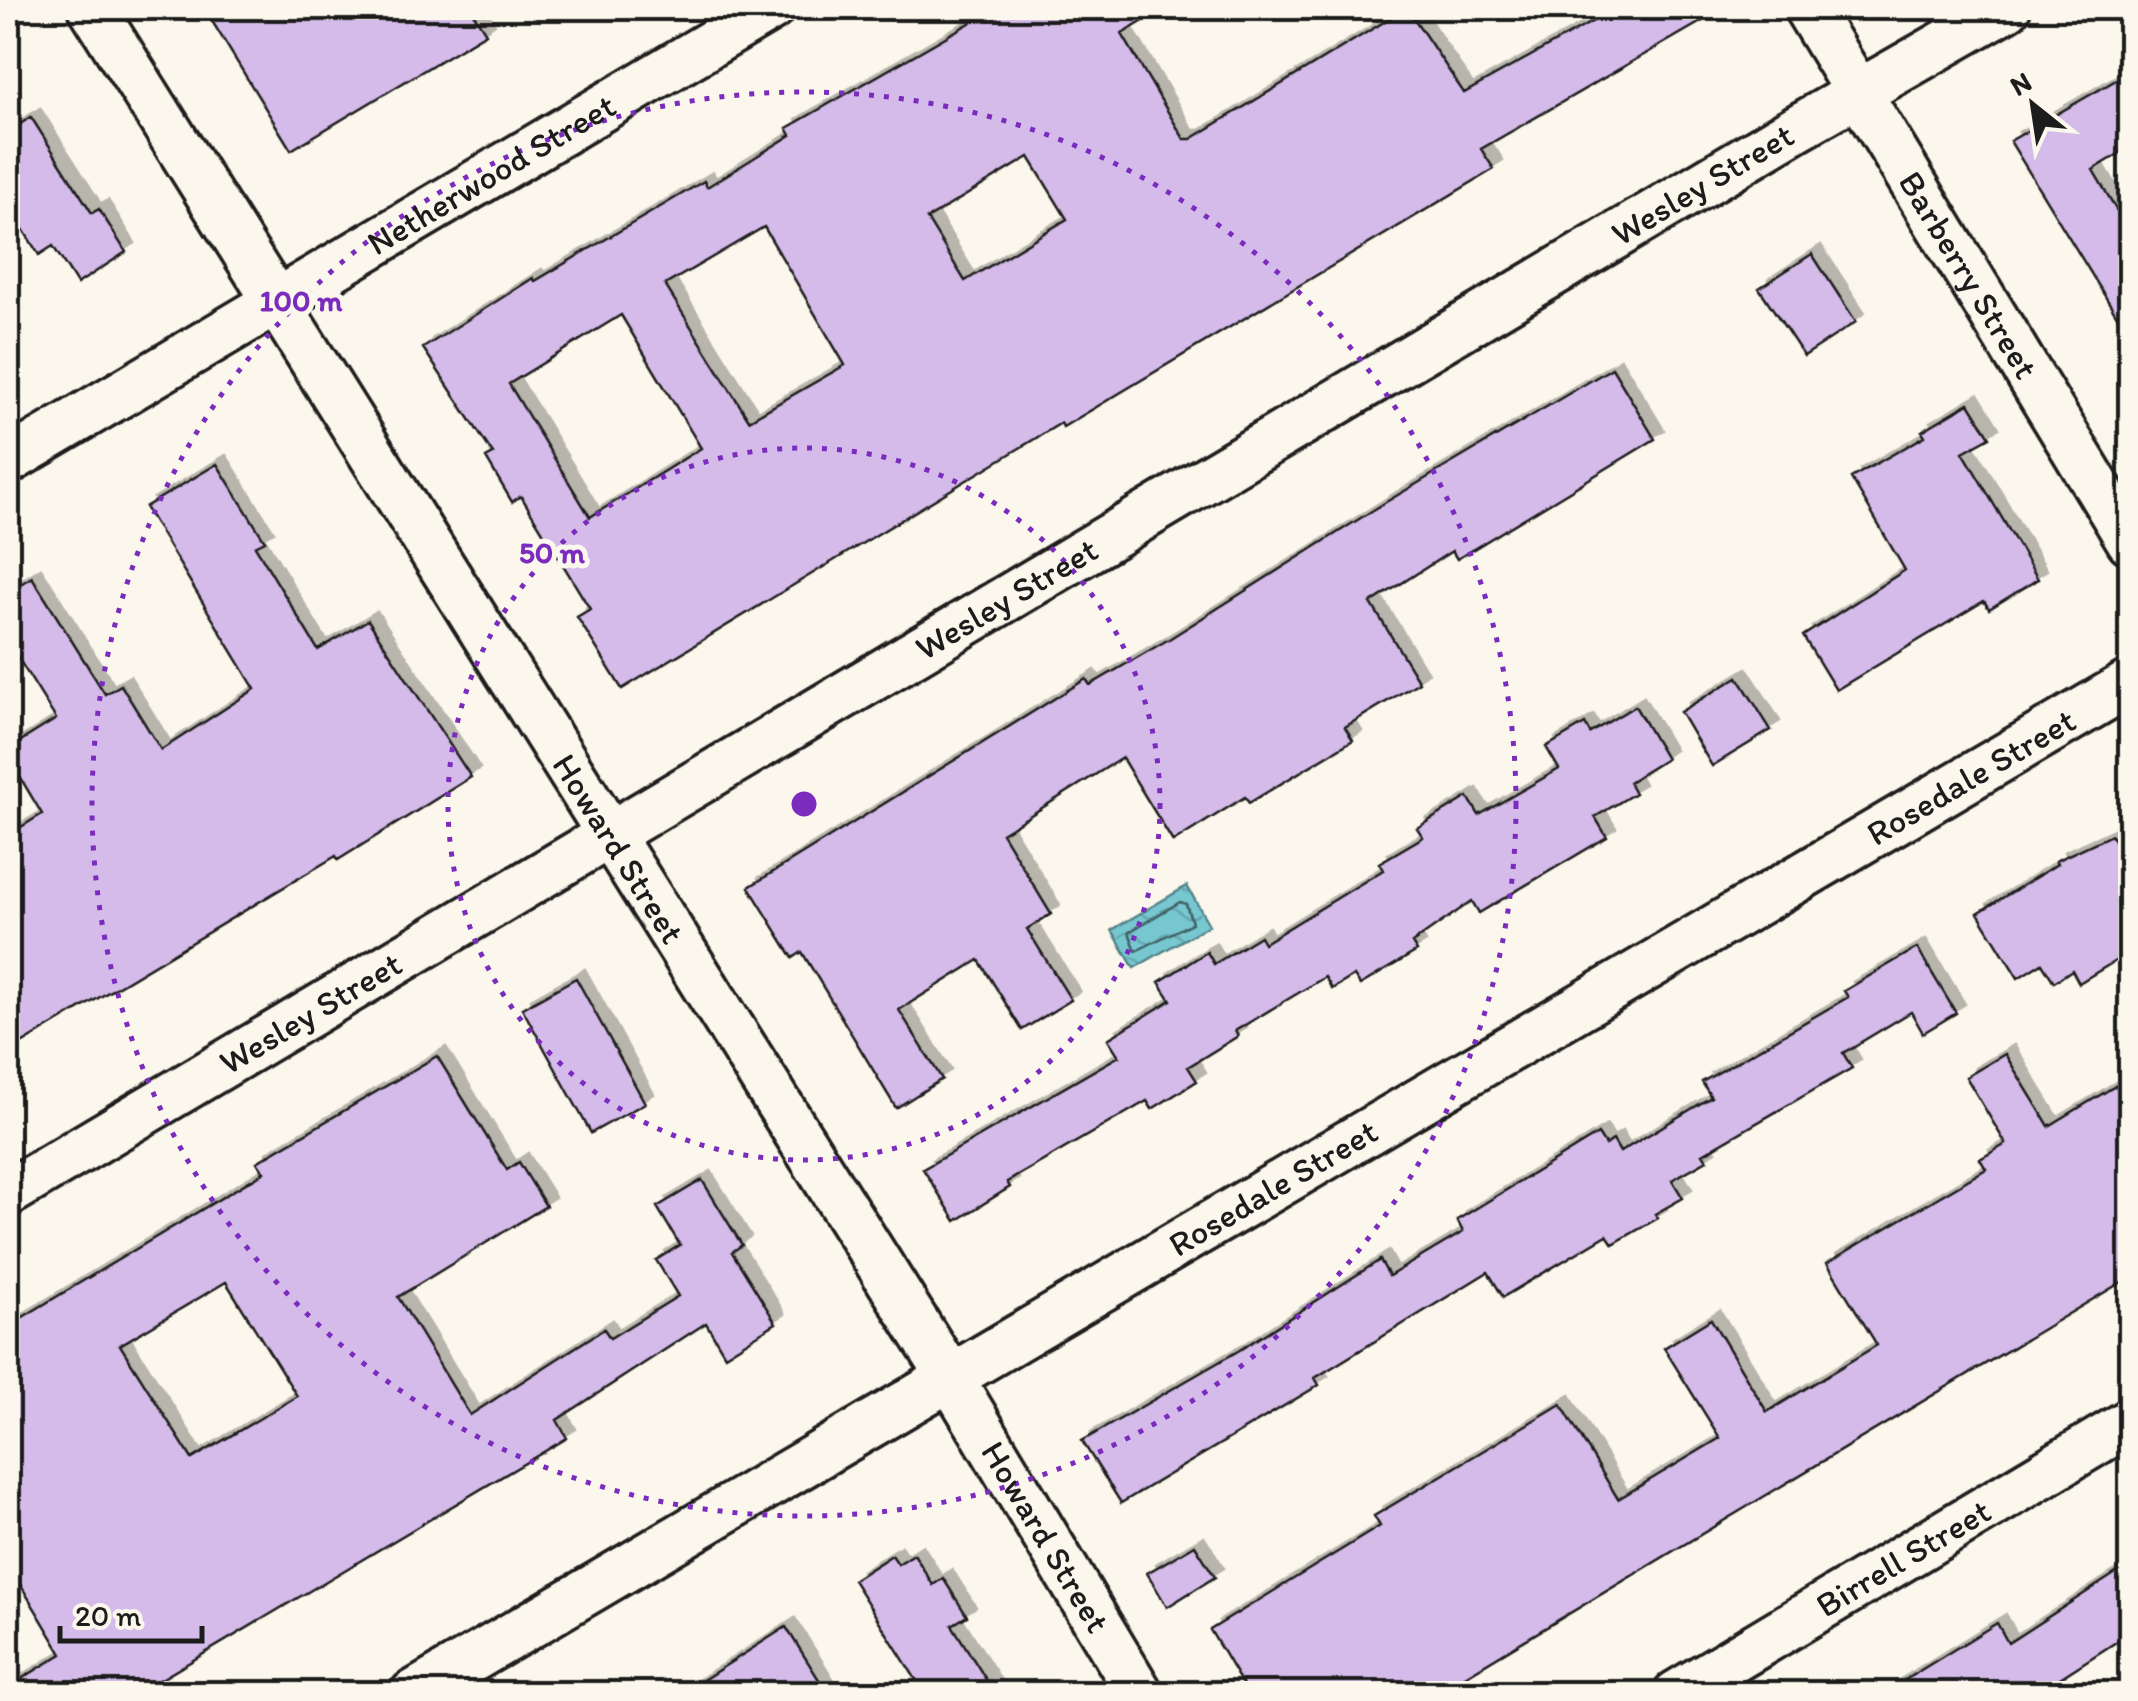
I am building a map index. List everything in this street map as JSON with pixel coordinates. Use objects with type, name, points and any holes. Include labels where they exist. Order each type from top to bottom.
[{"type":"street","name":"Howard Street","points":[[92,8],[950,1376],[1140,1694]]},
{"type":"street","name":"Netherwood Street","points":[[8,462],[771,8]]},
{"type":"street","name":"Barberry Street","points":[[1807,8],[2130,541]]},
{"type":"street","name":"Wesley Street","points":[[8,1193],[2007,8]]},
{"type":"street","name":"Rosedale Street","points":[[414,1694],[2130,682]]},
{"type":"street","name":"Birrell Street","points":[[1676,1694],[2130,1422]]},
{"type":"water","points":[[1187,886],[1209,925],[1134,968],[1112,930]]},
{"type":"building","points":[[204,8],[470,8],[486,33],[291,150]]},
{"type":"building","points":[[996,8],[1165,8],[1122,34],[1184,139],[1191,139],[1407,8],[1464,93],[1617,8],[1725,8],[1481,149],[1494,169],[1063,427],[1061,423],[622,689],[577,617],[590,609],[521,496],[512,502],[486,458],[493,454],[423,348],[533,278],[535,281],[704,181],[707,187],[791,135],[787,128]],"holes":[[[1029,157],[1067,219],[965,281],[927,219]],[[764,227],[845,365],[749,420],[665,285]],[[621,315],[701,448],[590,517],[509,384]]]},
{"type":"building","points":[[2130,72],[2130,147],[2093,170],[2130,233],[2130,337],[2010,141]]},
{"type":"building","points":[[31,117],[92,213],[99,209],[126,252],[77,284],[53,246],[39,255],[8,205],[8,132]]},
{"type":"building","points":[[1812,254],[1856,322],[1804,356],[1759,288]]},
{"type":"building","points":[[1612,368],[1655,439],[1457,559],[1452,551],[1371,603],[1419,682],[1345,727],[1353,740],[1249,803],[1245,797],[1173,842],[1122,758],[1002,833],[1051,914],[1027,929],[1071,1000],[1022,1030],[979,960],[899,1010],[942,1079],[896,1108],[802,952],[793,958],[749,887],[1086,679],[1090,685],[1169,639],[1386,502]]},
{"type":"building","points":[[1969,403],[1990,437],[1963,452],[2038,579],[1989,609],[1984,601],[1836,690],[1803,636],[1905,570],[1851,478],[1925,436],[1922,431]]},
{"type":"building","points":[[217,464],[265,541],[255,546],[318,650],[368,620],[471,777],[338,860],[336,856],[8,1052],[8,835],[42,814],[8,757],[8,749],[56,719],[8,642],[8,592],[32,577],[105,694],[121,685],[161,750],[255,689],[145,507]]},
{"type":"building","points":[[1738,677],[1771,730],[1712,766],[1680,712]]},
{"type":"building","points":[[1635,706],[1666,759],[1629,782],[1635,793],[1595,817],[1607,837],[1479,913],[1472,901],[1412,943],[1417,951],[1360,985],[1354,976],[1332,989],[1325,977],[1235,1031],[1238,1036],[1188,1067],[1197,1081],[1152,1109],[1147,1101],[1007,1182],[1010,1187],[956,1221],[923,1169],[1119,1056],[1108,1039],[1171,1000],[1159,982],[1207,952],[1214,964],[1260,936],[1264,943],[1383,870],[1379,863],[1423,837],[1417,828],[1468,797],[1479,815],[1559,769],[1546,747],[1585,724],[1590,733]]},
{"type":"building","points":[[2111,835],[2118,847],[2130,839],[2130,952],[2079,983],[2072,970],[2054,982],[2042,963],[2018,978],[1978,913],[2057,864],[2055,861]]},
{"type":"building","points":[[1917,948],[1956,1013],[1923,1033],[1911,1012],[1843,1053],[1852,1068],[1703,1154],[1707,1160],[1672,1180],[1683,1198],[1655,1214],[1658,1218],[1613,1244],[1607,1235],[1503,1297],[1488,1272],[1315,1378],[1319,1385],[1121,1503],[1082,1441],[1238,1351],[1380,1260],[1389,1276],[1463,1232],[1457,1220],[1598,1134],[1605,1145],[1613,1140],[1620,1152],[1711,1097],[1702,1082],[1848,997],[1844,991]]},
{"type":"building","points":[[576,978],[645,1103],[591,1133],[522,1008]]},
{"type":"building","points":[[2005,1054],[2049,1126],[2130,1077],[2130,1277],[1435,1694],[1248,1694],[1210,1630],[1380,1526],[1374,1516],[1561,1404],[1618,1499],[1720,1438],[1664,1348],[1711,1319],[1767,1412],[1877,1345],[1827,1263],[1986,1169],[1980,1159],[2006,1144],[1966,1077]]},
{"type":"building","points":[[437,1056],[507,1170],[519,1162],[546,1206],[398,1297],[470,1415],[604,1329],[610,1338],[678,1296],[656,1260],[680,1245],[657,1207],[702,1180],[742,1245],[732,1252],[776,1323],[725,1355],[706,1323],[557,1420],[567,1438],[136,1694],[8,1694],[8,1687],[62,1654],[8,1564],[8,1326],[264,1172],[257,1162]],"holes":[[[226,1282],[297,1396],[192,1459],[120,1345]]]},
{"type":"building","points":[[1195,1545],[1215,1577],[1167,1607],[1147,1573]]},
{"type":"building","points":[[914,1554],[933,1585],[943,1578],[967,1616],[952,1625],[995,1694],[925,1694],[853,1580],[892,1555],[898,1564]]},
{"type":"building","points":[[2130,1564],[2130,1633],[2035,1694],[1882,1694],[1997,1623],[2008,1643]]},
{"type":"building","points":[[786,1627],[828,1694],[681,1694]]}]
